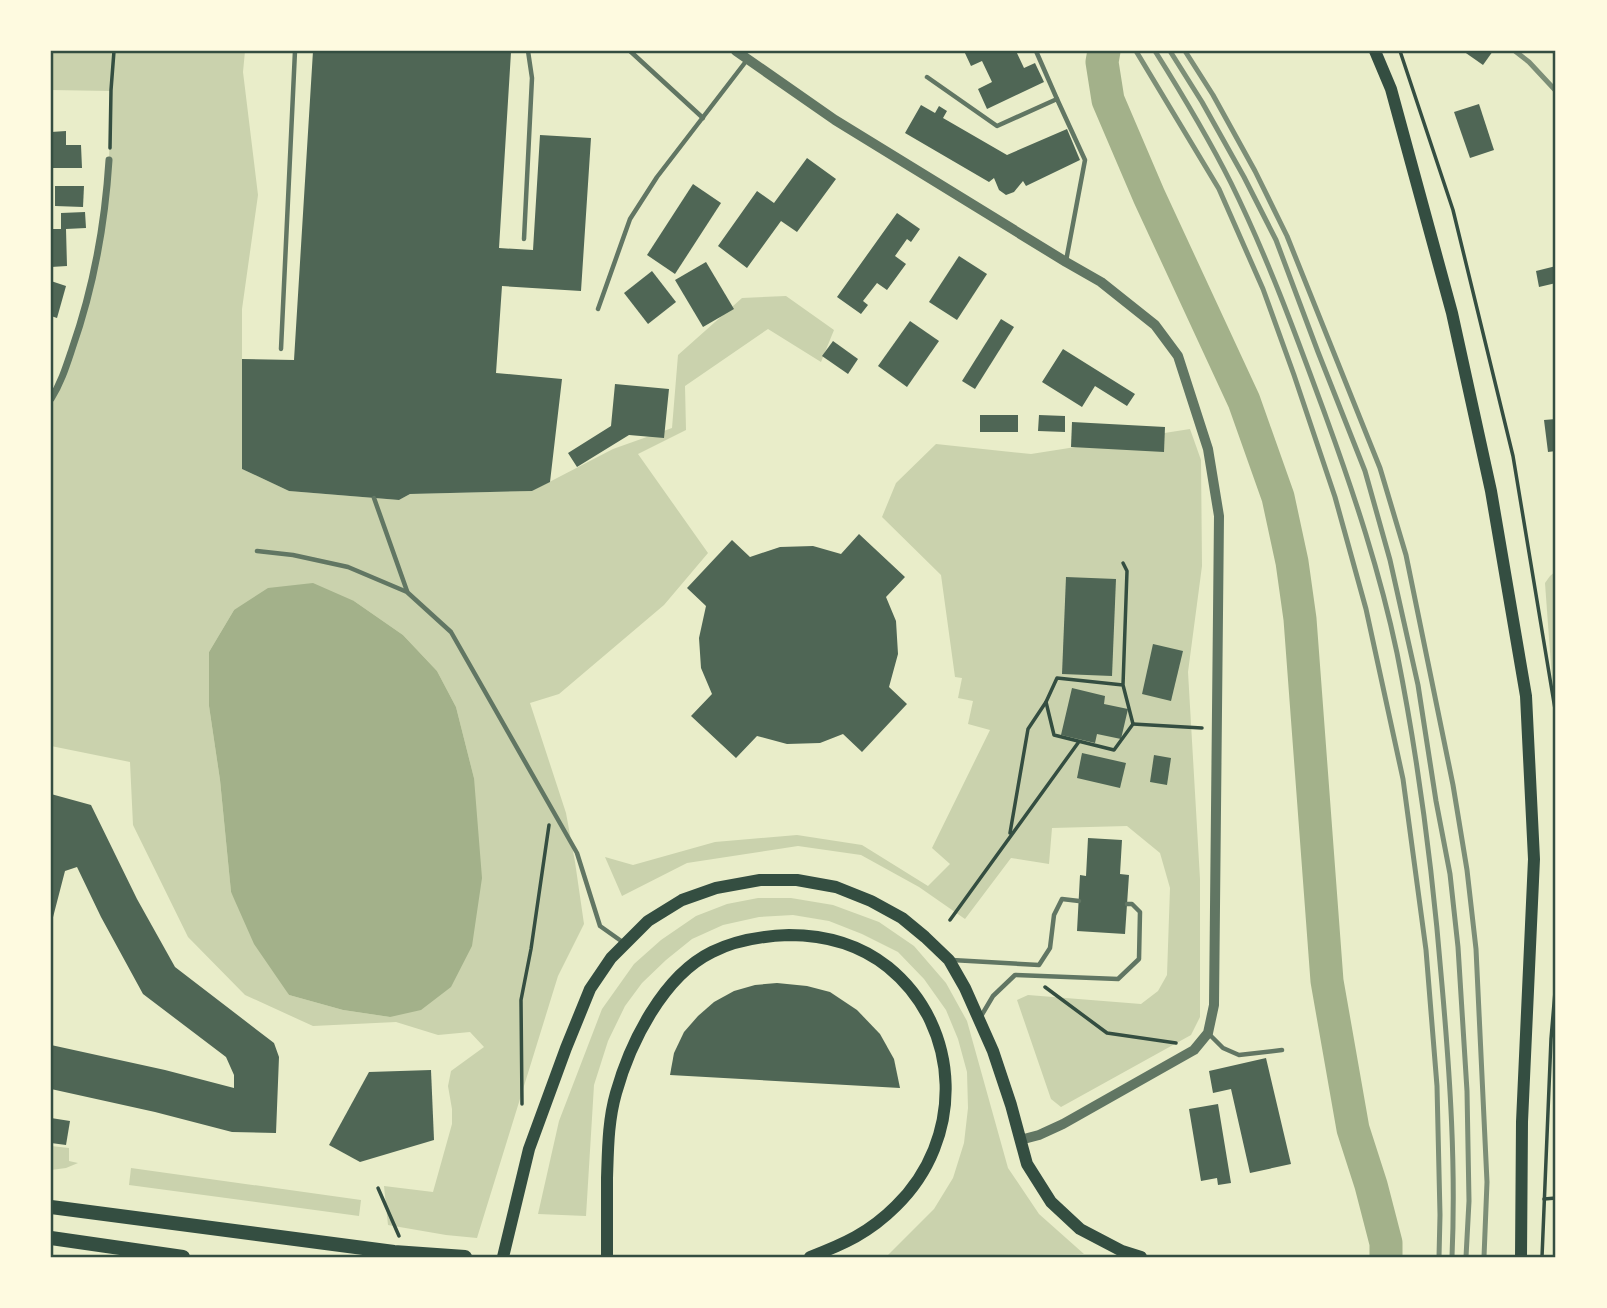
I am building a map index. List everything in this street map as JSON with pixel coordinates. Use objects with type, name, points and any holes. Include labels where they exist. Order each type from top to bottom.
[{"type":"highway","points":[[51,1207],[465,1257]]},
{"type":"highway","points":[[51,1238],[183,1257]]},
{"type":"main road","points":[[1375,51],[1391,89],[1452,313],[1491,491],[1526,695],[1534,859],[1522,1122],[1521,1257]]},
{"type":"main road","points":[[503,1257],[529,1149],[590,989],[611,958],[648,921],[682,900],[716,888],[760,880],[797,880],[836,887],[871,901],[902,918],[949,960],[980,1019],[993,1051],[1027,1164],[1051,1202],[1080,1229],[1122,1251],[1141,1257]]},
{"type":"main road","points":[[607,1257],[608,1131],[615,1095],[642,1028],[661,998],[684,972],[710,953],[740,941],[803,935],[834,939],[864,950],[888,967],[909,988],[926,1012],[938,1039],[945,1066],[946,1093],[936,1145],[926,1168],[912,1189],[895,1207],[857,1238],[810,1257]]},
{"type":"street","points":[[736,51],[835,120],[1101,282],[1155,326],[1178,356],[1208,449],[1219,516],[1214,1005],[1208,1033],[1194,1050],[1182,1057],[1063,1124],[1020,1140]]},
{"type":"street","points":[[51,398],[59,386],[92,280],[110,160]]},
{"type":"lane","points":[[281,349],[295,51]]},
{"type":"lane","points":[[524,239],[532,78],[528,51]]},
{"type":"lane","points":[[629,51],[703,118]]},
{"type":"lane","points":[[1036,51],[1085,160],[1066,262]]},
{"type":"lane","points":[[598,309],[630,219],[657,177],[748,59]]},
{"type":"lane","points":[[927,77],[998,126],[1057,99]]},
{"type":"lane","points":[[374,498],[407,592]]},
{"type":"lane","points":[[257,551],[293,555],[348,567],[407,592],[451,632],[577,853],[600,926],[624,944]]},
{"type":"lane","points":[[949,960],[1039,965],[1050,948],[1054,915],[1062,900],[1079,901]]},
{"type":"lane","points":[[980,1019],[993,996],[1015,975],[1118,979],[1139,959],[1140,912],[1132,904],[1127,904]]},
{"type":"lane","points":[[1208,1033],[1223,1048],[1239,1055],[1282,1049]]},
{"type":"path","points":[[110,160],[114,51]]},
{"type":"path","points":[[1400,51],[1453,210],[1513,456],[1556,715],[1556,729]]},
{"type":"path","points":[[1123,563],[1127,571],[1123,685],[1133,724]]},
{"type":"path","points":[[1010,835],[1028,729],[1046,702],[1057,678],[1123,685]]},
{"type":"path","points":[[1046,702],[1054,735],[1078,742],[1114,750],[1133,724]]},
{"type":"path","points":[[1133,724],[1204,728]]},
{"type":"path","points":[[950,920],[1078,742]]},
{"type":"path","points":[[522,1104],[521,1000],[551,810]]},
{"type":"path","points":[[1030,976],[1107,1033],[1185,1044]]},
{"type":"path","points":[[1542,1257],[1556,980]]},
{"type":"path","points":[[378,1188],[399,1249]]},
{"type":"path","points":[[1544,1199],[1556,1198]]},
{"type":"shaded area","points":[[56,51],[245,51],[243,72],[258,195],[242,309],[242,469],[289,491],[399,500],[410,494],[532,491],[613,449],[672,428],[678,355],[742,298],[786,296],[834,330],[821,362],[768,329],[685,386],[686,430],[638,454],[708,553],[664,605],[559,694],[530,703],[566,813],[584,924],[558,976],[477,1238],[388,1225],[384,1186],[433,1192],[452,1124],[448,1086],[451,1071],[484,1047],[470,1032],[438,1035],[396,1022],[313,1026],[245,995],[188,937],[133,825],[130,762],[51,746],[51,399],[59,386],[92,280],[109,160],[111,91],[51,90],[51,55]],"holes":[[[354,601],[403,635],[437,671],[456,707],[474,778],[390,1017],[343,1010],[289,995],[231,892],[220,780],[209,706],[209,652],[234,610]]]},
{"type":"shaded area","points":[[1190,429],[1201,460],[1202,566],[1188,672],[1200,879],[1200,1017],[1191,1035],[1061,1107],[1051,1099],[1017,1000],[1028,995],[1141,1004],[1158,991],[1167,975],[1170,888],[1160,853],[1127,826],[1052,828],[1049,864],[1011,858],[965,919],[919,887],[861,855],[798,846],[687,863],[622,896],[605,857],[633,865],[715,842],[797,835],[862,845],[928,886],[950,864],[932,848],[990,730],[968,724],[973,701],[958,698],[962,678],[955,677],[941,575],[882,517],[896,483],[936,444],[1031,454]]},
{"type":"shaded area","points":[[1556,571],[1556,734],[1545,583]]},
{"type":"shaded area","points":[[313,583],[354,601],[403,635],[437,671],[456,707],[474,778],[482,878],[472,946],[451,987],[421,1010],[390,1017],[343,1010],[289,995],[254,944],[231,892],[220,780],[209,706],[209,652],[234,610],[268,588]]},
{"type":"shaded area","points":[[758,898],[791,898],[833,905],[879,922],[914,946],[946,983],[967,1021],[1008,1168],[1039,1214],[1084,1254],[887,1256],[934,1209],[953,1178],[964,1143],[968,1108],[967,1072],[958,1039],[946,1010],[924,979],[898,952],[829,921],[793,915],[759,917],[723,925],[692,939],[642,983],[625,1006],[608,1041],[594,1085],[586,1216],[538,1214],[559,1121],[602,1009],[634,964],[661,940],[696,916],[727,904]]},
{"type":"shaded area","points":[[51,1146],[69,1148],[69,1161],[78,1163],[51,1170]]},
{"type":"shaded area","points":[[131,1168],[361,1200],[359,1216],[129,1185]]},
{"type":"building","points":[[313,51],[511,52],[499,248],[533,250],[540,135],[591,138],[581,291],[502,286],[496,373],[562,379],[550,482],[532,491],[410,494],[399,500],[289,491],[242,469],[242,359],[294,360]]},
{"type":"building","points":[[964,51],[1016,51],[1024,68],[1035,63],[1044,82],[987,109],[978,89],[992,82],[982,61],[971,66]]},
{"type":"building","points":[[1463,51],[1493,51],[1483,65]]},
{"type":"building","points":[[1479,104],[1494,150],[1470,158],[1454,112]]},
{"type":"building","points":[[921,105],[935,113],[939,106],[947,111],[943,118],[1007,155],[1067,129],[1080,160],[1026,186],[1023,181],[1014,192],[1006,195],[999,190],[994,178],[989,182],[905,133]]},
{"type":"building","points":[[66,131],[66,145],[81,145],[82,168],[51,168],[51,132]]},
{"type":"building","points":[[807,158],[836,179],[797,232],[781,221],[747,268],[718,246],[757,191],[774,203]]},
{"type":"building","points":[[693,184],[721,203],[675,274],[647,255]]},
{"type":"building","points":[[55,186],[84,186],[83,207],[55,206]]},
{"type":"building","points":[[85,212],[86,228],[66,229],[67,266],[51,267],[51,229],[61,229],[61,213]]},
{"type":"building","points":[[897,213],[920,229],[911,242],[907,239],[895,256],[906,264],[887,290],[877,283],[863,301],[868,305],[861,314],[837,297]]},
{"type":"building","points":[[959,256],[987,274],[957,320],[929,302]]},
{"type":"building","points":[[706,262],[734,309],[703,327],[675,280]]},
{"type":"building","points":[[1556,266],[1556,283],[1539,287],[1536,271]]},
{"type":"building","points":[[652,271],[676,302],[648,324],[624,293]]},
{"type":"building","points":[[51,281],[66,286],[57,318],[51,316]]},
{"type":"building","points":[[1001,319],[1014,327],[975,389],[962,381]]},
{"type":"building","points":[[910,321],[939,341],[907,387],[878,366]]},
{"type":"building","points":[[833,341],[858,359],[848,374],[822,356]]},
{"type":"building","points":[[1063,349],[1135,394],[1127,406],[1095,386],[1082,407],[1042,382]]},
{"type":"building","points":[[615,384],[669,389],[664,438],[629,435],[577,467],[568,453],[611,426]]},
{"type":"building","points":[[980,415],[1018,415],[1018,432],[980,432]]},
{"type":"building","points":[[1039,415],[1065,416],[1065,432],[1038,431]]},
{"type":"building","points":[[1556,419],[1556,451],[1548,452],[1544,420]]},
{"type":"building","points":[[1072,422],[1165,427],[1164,452],[1071,447]]},
{"type":"building","points":[[859,534],[905,577],[886,597],[896,621],[898,654],[889,687],[907,704],[862,752],[843,734],[820,743],[787,744],[757,736],[736,758],[691,716],[712,694],[701,668],[699,638],[706,606],[687,588],[732,540],[750,557],[780,547],[813,546],[841,554]]},
{"type":"building","points":[[1066,577],[1116,579],[1112,676],[1062,674]]},
{"type":"building","points":[[1153,644],[1183,651],[1171,701],[1142,694]]},
{"type":"building","points":[[1072,688],[1105,696],[1104,704],[1128,709],[1121,739],[1097,734],[1095,743],[1061,735]]},
{"type":"building","points":[[1082,753],[1126,763],[1120,788],[1077,778]]},
{"type":"building","points":[[1154,755],[1171,758],[1167,785],[1150,782]]},
{"type":"building","points":[[51,794],[91,805],[137,899],[175,967],[274,1043],[279,1057],[276,1133],[232,1132],[51,1089],[51,1045],[234,1088],[234,1075],[226,1057],[143,994],[77,867],[65,871],[51,925]]},
{"type":"building","points":[[1088,838],[1122,840],[1120,874],[1129,875],[1125,934],[1077,931],[1080,875],[1086,876]]},
{"type":"building","points":[[777,983],[830,992],[857,1010],[880,1034],[894,1059],[900,1088],[670,1075],[674,1053],[684,1032],[714,1002],[734,991]]},
{"type":"building","points":[[1266,1058],[1291,1164],[1250,1173],[1231,1089],[1213,1093],[1209,1071]]},
{"type":"building","points":[[431,1070],[434,1140],[360,1162],[329,1145],[369,1072]]},
{"type":"building","points":[[1218,1104],[1231,1183],[1218,1185],[1217,1178],[1201,1181],[1189,1109]]},
{"type":"building","points":[[51,1118],[70,1121],[66,1145],[51,1143]]},
{"type":"waterway","points":[[1104,51],[1102,62],[1108,100],[1149,196],[1244,401],[1278,497],[1292,562],[1300,619],[1327,981],[1353,1129],[1386,1243],[1386,1257]]},
{"type":"railway","points":[[1136,51],[1219,189],[1263,289],[1335,497],[1366,609],[1403,779],[1426,950],[1437,1086],[1439,1257]]},
{"type":"railway","points":[[1155,51],[1222,166],[1270,269],[1347,475],[1390,623],[1405,694],[1430,860],[1452,1121],[1452,1257]]},
{"type":"railway","points":[[1170,51],[1202,102],[1276,240],[1365,471],[1390,560],[1418,685],[1450,874],[1458,947],[1467,1091],[1469,1201],[1466,1257]]},
{"type":"railway","points":[[1185,51],[1255,171],[1287,236],[1380,468],[1406,555],[1453,785],[1476,949],[1487,1182],[1484,1257]]},
{"type":"railway","points":[[1515,51],[1556,91]]}]
